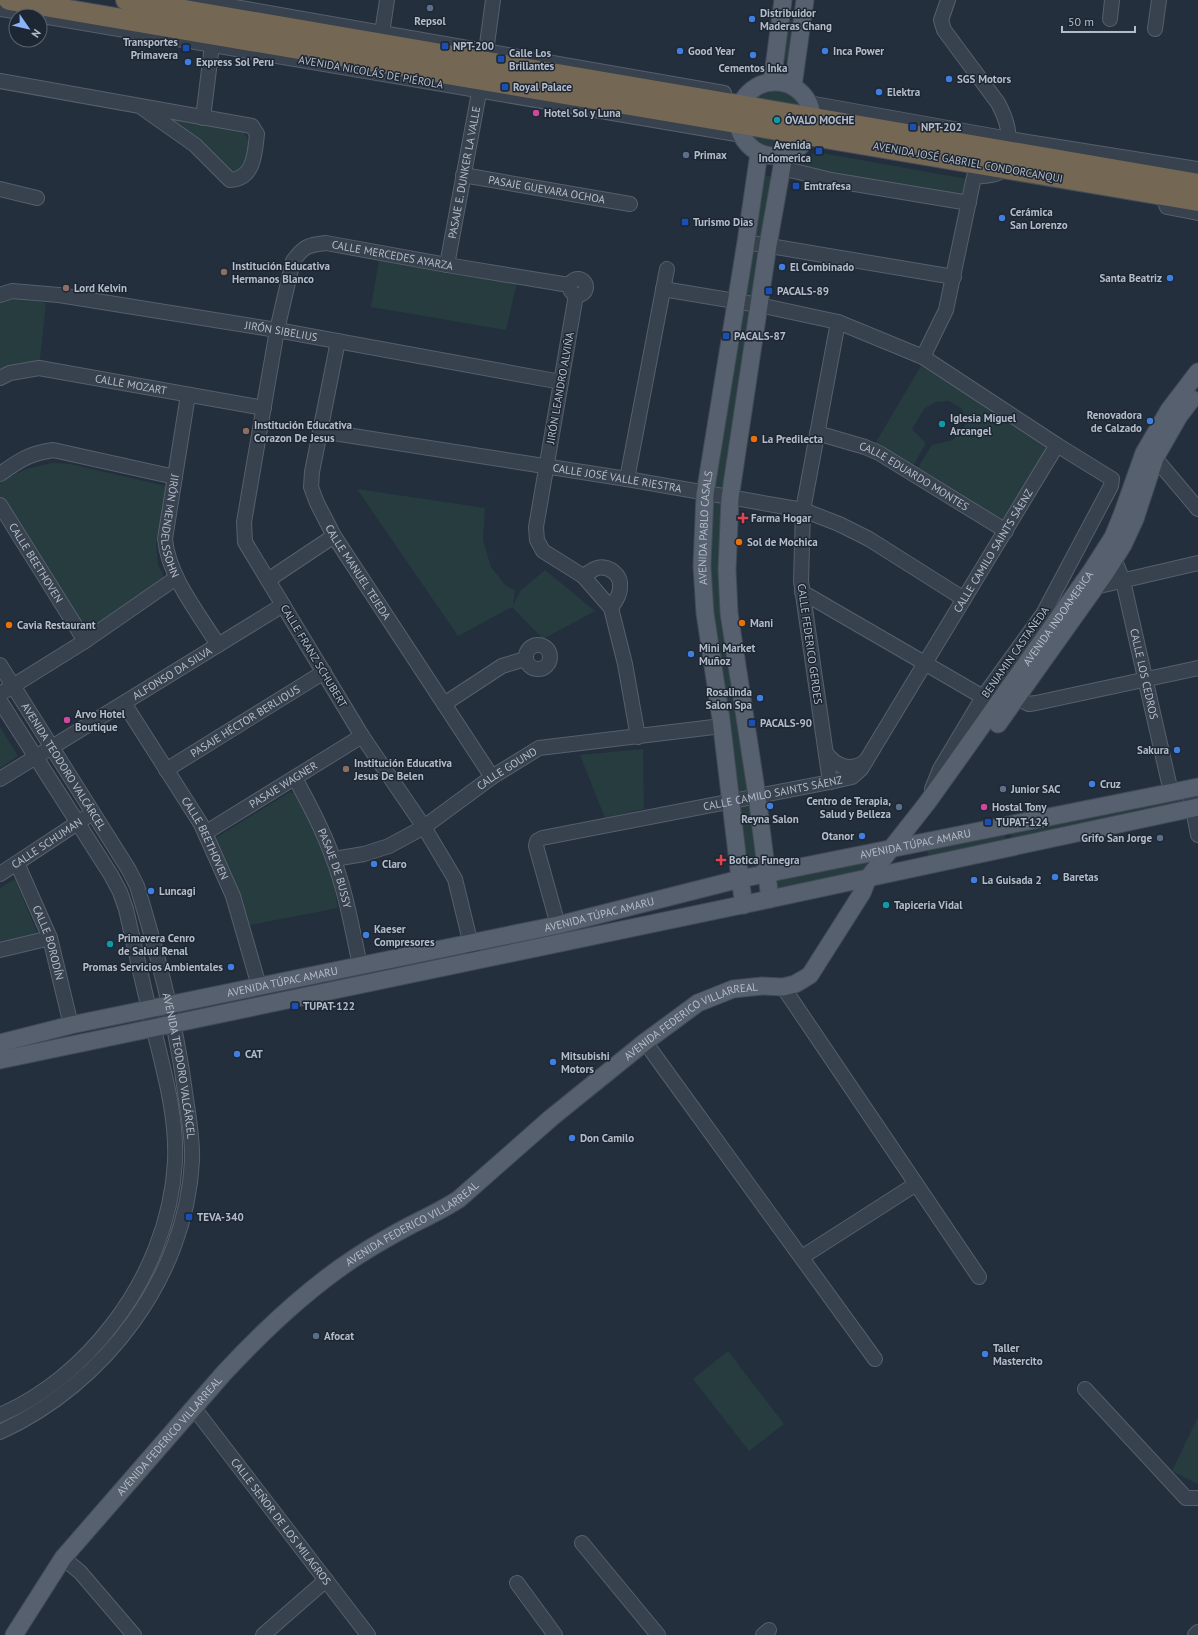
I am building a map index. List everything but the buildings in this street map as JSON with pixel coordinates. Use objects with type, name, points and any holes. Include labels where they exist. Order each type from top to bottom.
[{"type":"highway","name":"AVENIDA NICOLÁS DE PIÉROLA","points":[[127,0],[335,30],[482,71],[661,116],[742,115]]},
{"type":"highway","name":"AVENIDA NICOLÁS DE PIÉROLA","points":[[18,4],[212,40],[482,71],[689,92],[742,115]]},
{"type":"highway","name":"AVENIDA JOSÉ GABRIEL CONDORCANQUI","points":[[742,115],[810,119],[1006,153],[1162,195],[1198,201]]},
{"type":"highway","name":"AVENIDA JOSÉ GABRIEL CONDORCANQUI","points":[[1006,153],[1090,159],[1198,184]]},
{"type":"main road","points":[[772,82],[782,7],[804,8],[793,86]]},
{"type":"main road","points":[[772,82],[793,86],[805,96],[810,119],[801,146],[783,162],[771,156],[759,153],[749,145],[742,115],[753,90],[772,82]]},
{"type":"main road","name":"AVENIDA PABLO CASALS","points":[[744,904],[722,726],[703,597],[702,566],[705,494],[737,301],[759,153]]},
{"type":"main road","name":"AVENIDA PABLO CASALS","points":[[770,899],[757,796],[727,595],[730,498],[768,245],[783,162]]},
{"type":"main road","name":"AVENIDA INDOAMERICA","points":[[890,848],[927,803],[1031,658],[1113,537],[1169,410],[1198,372]]},
{"type":"main road","name":"AVENIDA INDOAMERICA","points":[[907,845],[1017,698],[1123,545],[1135,519],[1150,455],[1198,390]]},
{"type":"main road","name":"AVENIDA TÚPAC AMARU","points":[[0,1043],[71,1025],[150,1008],[558,925],[740,879],[1194,788]]},
{"type":"main road","name":"AVENIDA TÚPAC AMARU","points":[[0,1060],[744,904],[871,882],[1010,847],[1195,807]]},
{"type":"main road","points":[[1006,825],[1010,847]]},
{"type":"main road","name":"AVENIDA FEDERICO VILLARREAL","points":[[871,882],[907,845]]},
{"type":"main road","name":"AVENIDA FEDERICO VILLARREAL","points":[[14,1635],[63,1558],[250,1346],[286,1312],[327,1278],[356,1257],[459,1199],[551,1118],[645,1042],[698,1003],[734,989],[762,986],[783,987],[795,984],[810,975],[871,882],[890,848]]},
{"type":"street","name":"AVENIDA NICOLÁS DE PIÉROLA","points":[[195,0],[335,30],[382,33],[482,71]]},
{"type":"street","points":[[382,33],[387,0]]},
{"type":"street","points":[[482,71],[493,0]]},
{"type":"street","points":[[923,357],[946,310],[974,177],[997,174],[1006,153],[1008,127],[998,103],[944,30],[941,20],[948,0]]},
{"type":"street","points":[[1110,19],[1112,0]]},
{"type":"street","points":[[1155,29],[1159,0]]},
{"type":"street","name":"AVENIDA NICOLÁS DE PIÉROLA","points":[[0,9],[18,4]]},
{"type":"street","points":[[203,118],[212,40]]},
{"type":"street","name":"PASAJE E. DUNKER LA VALLE","points":[[447,265],[482,71]]},
{"type":"street","points":[[0,81],[252,126],[257,134],[254,156],[246,174],[241,178],[230,180],[194,145],[141,107]]},
{"type":"street","name":"AVENIDA JOSÉ GABRIEL CONDORCANQUI","points":[[810,119],[1006,153]]},
{"type":"street","points":[[1090,159],[1198,169]]},
{"type":"street","points":[[783,162],[832,180],[969,203]]},
{"type":"street","name":"PASAJE GUEVARA OCHOA","points":[[463,175],[630,204]]},
{"type":"street","points":[[0,189],[37,198]]},
{"type":"street","points":[[1162,195],[1168,207],[1198,213]]},
{"type":"street","points":[[746,242],[954,277]]},
{"type":"street","name":"CALLE MERCEDES AYARZA","points":[[277,330],[293,261],[299,253],[309,245],[326,243],[573,290]]},
{"type":"street","points":[[627,479],[667,269]]},
{"type":"street","points":[[663,289],[737,301],[838,322],[923,357],[1057,445]]},
{"type":"street","name":"JIRÓN LEANDRO ALVIÑA","points":[[573,290],[561,382],[536,527],[537,540],[543,552],[583,576],[611,608],[625,664],[638,737]]},
{"type":"street","name":"JIRÓN SIBELIUS","points":[[0,295],[12,291],[59,295],[277,330],[561,382]]},
{"type":"street","name":"CALLE FEDERICO GERDES","points":[[830,782],[802,592],[804,510],[838,322]]},
{"type":"street","name":"CALLE FRANZ SCHUBERT","points":[[277,330],[244,522],[245,542],[362,736],[424,827],[455,879],[475,961]]},
{"type":"street","name":"CALLE MANUEL TEJEDA","points":[[338,341],[312,472],[311,486],[317,503],[334,536],[492,777]]},
{"type":"street","name":"CALLE MOZART","points":[[0,378],[10,373],[39,368],[264,408]]},
{"type":"street","name":"JIRÓN MENDELSSOHN","points":[[188,394],[165,539],[166,551],[176,578],[218,645]]},
{"type":"street","name":"CALLE JOSÉ VALLE RIESTRA","points":[[321,431],[627,479],[705,494],[804,510],[839,524],[869,540],[964,599]]},
{"type":"street","name":"CALLE EDUARDO MONTES","points":[[817,434],[865,447],[879,453],[1006,531]]},
{"type":"street","name":"BENJAMIN CASTAÑEDA","points":[[927,803],[940,769],[983,697],[1043,614],[1111,486],[1112,479],[1057,445]]},
{"type":"street","name":"CALLE CAMILO SAINTS SÁENZ","points":[[558,925],[536,846],[537,841],[542,838],[830,782],[852,777],[861,769],[868,760],[1057,445]]},
{"type":"street","points":[[0,474],[18,461],[34,453],[53,450],[175,477]]},
{"type":"street","points":[[1150,455],[1198,509]]},
{"type":"street","name":"CALLE BEETHOVEN","points":[[0,505],[85,640]]},
{"type":"street","points":[[268,580],[334,536]]},
{"type":"street","name":"CALLE LOS CEDROS","points":[[1114,558],[1123,581],[1171,792]]},
{"type":"street","points":[[1095,587],[1198,563]]},
{"type":"street","points":[[583,576],[597,568],[611,570],[617,575],[620,581],[620,588],[611,608]]},
{"type":"street","points":[[0,694],[85,640],[176,578]]},
{"type":"street","points":[[802,592],[983,697]]},
{"type":"street","points":[[806,619],[812,608],[817,605],[824,604]]},
{"type":"street","name":"ALFONSO DA SILVA","points":[[0,779],[283,605]]},
{"type":"street","points":[[444,704],[502,666],[525,659]]},
{"type":"street","name":"AVENIDA TEODORO VALCÁRCEL","points":[[0,665],[94,813],[129,870],[137,886],[173,1024],[190,1124],[192,1160],[182,1222],[168,1264],[134,1321],[94,1357]]},
{"type":"street","points":[[1017,698],[1029,704],[1036,704],[1198,668]]},
{"type":"street","name":"PASAJE HÉCTOR BERLIOUS","points":[[166,770],[324,672]]},
{"type":"street","name":"AVENIDA TEODORO VALCÁRCEL","points":[[0,701],[120,892],[126,909],[166,1078],[173,1125],[175,1160],[172,1186],[153,1258],[131,1300],[94,1357],[74,1385],[38,1394],[0,1415]]},
{"type":"street","name":"CALLE BEETHOVEN","points":[[124,703],[201,824],[233,896],[259,986]]},
{"type":"street","name":"CALLE GOUND","points":[[334,859],[364,854],[389,846],[424,827],[492,777],[539,748],[722,726]]},
{"type":"street","name":"PASAJE WAGNER","points":[[205,834],[362,736]]},
{"type":"street","points":[[826,753],[832,761],[845,767],[859,765],[868,760]]},
{"type":"street","name":"PASAJE DE BUSSY","points":[[295,778],[320,826],[334,859],[346,902],[360,965]]},
{"type":"street","points":[[1194,788],[1198,835]]},
{"type":"street","name":"CALLE SCHUMAN","points":[[0,874],[94,813]]},
{"type":"street","name":"CALLE BORODÍN","points":[[17,863],[50,938],[71,1025]]},
{"type":"street","points":[[0,950],[50,938]]},
{"type":"street","points":[[783,987],[979,1277]]},
{"type":"street","points":[[645,1042],[875,1359]]},
{"type":"street","points":[[173,1125],[190,1124]]},
{"type":"street","points":[[802,1257],[916,1184]]},
{"type":"street","points":[[165,1217],[182,1222]]},
{"type":"street","points":[[153,1258],[168,1264]]},
{"type":"street","points":[[122,1312],[134,1321]]},
{"type":"street","name":"AVENIDA TEODORO VALCÁRCEL","points":[[0,1432],[43,1408],[58,1389]]},
{"type":"street","points":[[1085,1389],[1186,1498],[1198,1498]]},
{"type":"street","name":"CALLE SEÑOR DE LOS MILAGROS","points":[[194,1408],[368,1635]]},
{"type":"street","points":[[582,1543],[658,1635]]},
{"type":"street","points":[[63,1558],[80,1572],[134,1635]]},
{"type":"street","points":[[263,1635],[326,1580]]},
{"type":"street","points":[[517,1582],[555,1635]]},
{"type":"street","points":[[1195,1635],[1198,1632]]},
{"type":"green space","points":[[784,18],[797,21],[790,61],[778,59]]},
{"type":"green space","points":[[780,90],[796,97],[808,110],[751,101],[760,93]]},
{"type":"green space","points":[[156,116],[237,127],[244,132],[249,142],[244,167],[236,179]]},
{"type":"green space","points":[[745,128],[799,142],[792,145],[776,147],[761,144],[749,135]]},
{"type":"green space","points":[[816,152],[967,179],[964,196],[795,166]]},
{"type":"green space","points":[[762,175],[776,177],[759,298],[744,296]]},
{"type":"green space","points":[[379,259],[517,282],[506,330],[371,307]]},
{"type":"green space","points":[[12,291],[23,299],[46,303],[39,368],[0,376],[0,300]]},
{"type":"green space","points":[[742,307],[755,309],[728,492],[715,491]]},
{"type":"green space","points":[[921,366],[1055,444],[1006,528],[914,474],[932,445],[953,440],[966,424],[962,409],[949,401],[936,402],[924,409],[912,429],[926,443],[913,466],[878,446],[876,442]]},
{"type":"green space","points":[[52,463],[70,464],[166,486],[164,512],[156,542],[158,565],[163,574],[163,583],[84,632],[0,496],[0,482],[26,469]]},
{"type":"green space","points":[[357,489],[485,508],[483,540],[491,567],[506,586],[515,590],[513,605],[521,590],[545,570],[595,611],[543,639],[512,607],[458,636]]},
{"type":"green space","points":[[712,497],[727,499],[722,591],[754,791],[737,795],[709,592]]},
{"type":"green space","points":[[0,727],[18,756],[0,768]]},
{"type":"green space","points":[[643,749],[644,809],[605,818],[580,755]]},
{"type":"green space","points":[[290,792],[296,794],[323,848],[331,869],[338,908],[245,926],[214,839]]},
{"type":"green space","points":[[1183,792],[1185,804],[1012,840],[1010,828]]},
{"type":"green space","points":[[754,799],[763,869],[747,872],[738,801]]},
{"type":"green space","points":[[1004,830],[1006,843],[929,859],[926,847]]},
{"type":"green space","points":[[866,860],[869,872],[778,893],[776,880]]},
{"type":"green space","points":[[15,879],[38,935],[0,944],[0,888]]},
{"type":"green space","points":[[728,1351],[784,1424],[749,1451],[693,1379]]},
{"type":"green space","points":[[1198,1417],[1198,1484],[1172,1471]]},
{"type":"place","name":"Repsol","points":[[430,8]]},
{"type":"place","name":"Distribuidor Maderas Chang","points":[[752,19]]},
{"type":"place","name":"NPT-200","points":[[445,46]]},
{"type":"place","name":"Transportes Primavera","points":[[186,48]]},
{"type":"place","name":"Good Year","points":[[680,51]]},
{"type":"place","name":"Inca Power","points":[[825,51]]},
{"type":"place","name":"Cementos Inka","points":[[753,55]]},
{"type":"place","name":"Calle Los Brillantes","points":[[501,59]]},
{"type":"place","name":"Express Sol Peru","points":[[188,62]]},
{"type":"place","name":"SGS Motors","points":[[949,79]]},
{"type":"place","name":"Royal Palace","points":[[505,87]]},
{"type":"place","name":"Elektra","points":[[879,92]]},
{"type":"place","name":"Hotel Sol y Luna","points":[[536,113]]},
{"type":"place","name":"ÓVALO MOCHE","points":[[777,120]]},
{"type":"place","name":"NPT-202","points":[[913,127]]},
{"type":"place","name":"Avenida Indomerica","points":[[819,151]]},
{"type":"place","name":"Primax","points":[[686,155]]},
{"type":"place","name":"Emtrafesa","points":[[796,186]]},
{"type":"place","name":"Cerámica San Lorenzo","points":[[1002,218]]},
{"type":"place","name":"Turismo Dias","points":[[685,222]]},
{"type":"place","name":"El Combinado","points":[[782,267]]},
{"type":"place","name":"Institución Educativa Hermanos Blanco","points":[[224,272]]},
{"type":"place","name":"Santa Beatriz","points":[[1170,278]]},
{"type":"place","name":"Lord Kelvin","points":[[66,288]]},
{"type":"place","name":"PACALS-89","points":[[769,291]]},
{"type":"place","name":"PACALS-87","points":[[726,336]]},
{"type":"place","name":"Renovadora de Calzado","points":[[1150,421]]},
{"type":"place","name":"Iglesia Miguel Arcangel","points":[[942,424]]},
{"type":"place","name":"Institución Educativa Corazon De Jesus","points":[[246,431]]},
{"type":"place","name":"La Predilecta","points":[[754,439]]},
{"type":"place","name":"Farma Hogar","points":[[743,518]]},
{"type":"place","name":"Sol de Mochica","points":[[739,542]]},
{"type":"place","name":"Mani","points":[[742,623]]},
{"type":"place","name":"Cavia Restaurant","points":[[9,625]]},
{"type":"place","name":"Mini Market Muñoz","points":[[691,654]]},
{"type":"place","name":"Rosalinda Salon Spa","points":[[760,698]]},
{"type":"place","name":"Arvo Hotel Boutique","points":[[67,720]]},
{"type":"place","name":"PACALS-90","points":[[752,723]]},
{"type":"place","name":"Sakura","points":[[1177,750]]},
{"type":"place","name":"Institución Educativa Jesus De Belen","points":[[346,769]]},
{"type":"place","name":"Cruz","points":[[1092,784]]},
{"type":"place","name":"Junior SAC","points":[[1003,789]]},
{"type":"place","name":"Reyna Salon","points":[[770,806]]},
{"type":"place","name":"Centro de Terapia, Salud y Belleza","points":[[899,807]]},
{"type":"place","name":"Hostal Tony","points":[[984,807]]},
{"type":"place","name":"TUPAT-124","points":[[988,822]]},
{"type":"place","name":"Otanor","points":[[862,836]]},
{"type":"place","name":"Grifo San Jorge","points":[[1160,838]]},
{"type":"place","name":"Botica Funegra","points":[[721,860]]},
{"type":"place","name":"Claro","points":[[374,864]]},
{"type":"place","name":"Baretas","points":[[1055,877]]},
{"type":"place","name":"La Guisada 2","points":[[974,880]]},
{"type":"place","name":"Luncagi","points":[[151,891]]},
{"type":"place","name":"Tapiceria Vidal","points":[[886,905]]},
{"type":"place","name":"Kaeser Compresores","points":[[366,935]]},
{"type":"place","name":"Primavera Cenro de Salud Renal","points":[[110,944]]},
{"type":"place","name":"Promas Servicios Ambientales","points":[[231,967]]},
{"type":"place","name":"TUPAT-122","points":[[295,1006]]},
{"type":"place","name":"CAT","points":[[237,1054]]},
{"type":"place","name":"Mitsubishi Motors","points":[[553,1062]]},
{"type":"place","name":"Don Camilo","points":[[572,1138]]},
{"type":"place","name":"TEVA-340","points":[[189,1217]]},
{"type":"place","name":"Afocat","points":[[316,1336]]},
{"type":"place","name":"Taller Mastercito","points":[[985,1354]]}]
